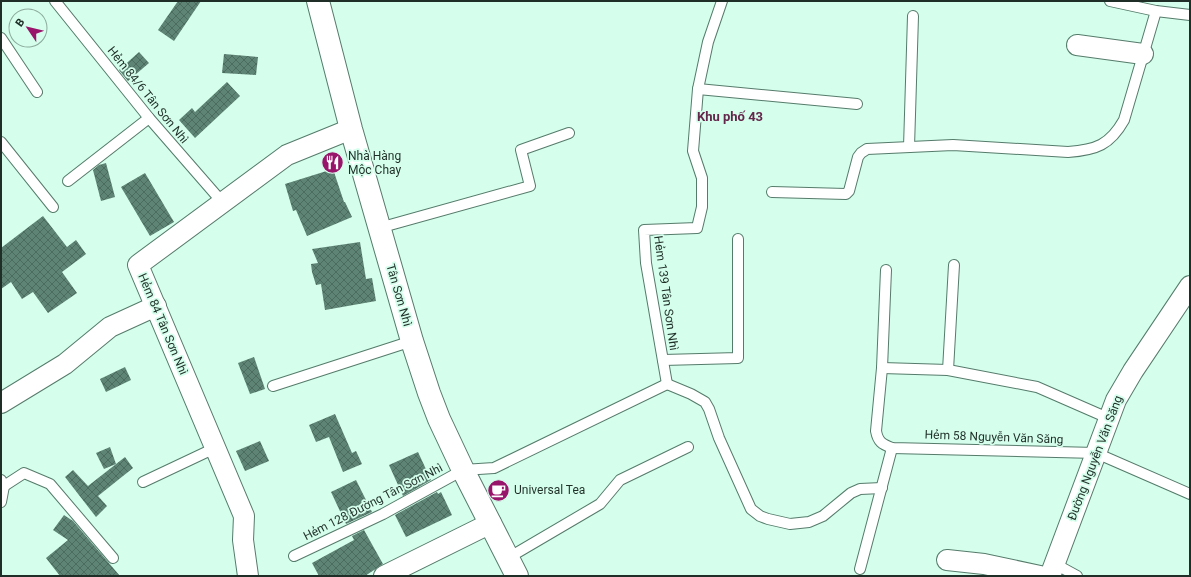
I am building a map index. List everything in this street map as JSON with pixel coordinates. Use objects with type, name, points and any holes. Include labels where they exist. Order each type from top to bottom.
[{"type":"street","name":"Tân Sơn Nhì","points":[[314,2],[412,341],[434,407],[463,470],[513,567]]},
{"type":"street","points":[[1077,44],[1143,54]]},
{"type":"street","name":"Hẻm 84 Tân Sơn Nhì","points":[[248,576],[243,540],[244,516],[138,265],[287,155],[351,129]]},
{"type":"street","name":"Đường Nguyễn Văn Săng","points":[[1048,572],[1096,453],[1108,418],[1124,386],[1190,286]]},
{"type":"street","points":[[1,403],[65,364],[110,327],[156,306]]},
{"type":"street","points":[[384,576],[491,523]]},
{"type":"street","points":[[948,560],[1048,572]]},
{"type":"lane","name":"Hẻm 84/6 Tân Sơn Nhì","points":[[55,1],[150,118],[223,203]]},
{"type":"lane","points":[[722,1],[708,42],[698,89],[857,104]]},
{"type":"lane","points":[[1110,1],[1190,15]]},
{"type":"lane","points":[[772,192],[846,194],[849,191],[858,157],[867,149],[953,145],[1068,152],[1084,151],[1096,148],[1112,138],[1124,120],[1156,10]]},
{"type":"lane","points":[[909,147],[913,16]]},
{"type":"lane","points":[[1,38],[37,92]]},
{"type":"lane","name":"Hẻm 139 Tân Sơn Nhì","points":[[667,384],[646,263],[644,230],[697,228],[702,207],[702,178],[693,151],[698,89]]},
{"type":"lane","points":[[68,181],[150,118]]},
{"type":"lane","points":[[379,228],[530,186],[522,150],[569,133]]},
{"type":"lane","points":[[1,142],[53,207]]},
{"type":"lane","name":"Hẻm 139 Tân Sơn Nhì","points":[[662,360],[738,358],[738,239]]},
{"type":"lane","points":[[948,370],[954,265]]},
{"type":"lane","points":[[860,569],[892,448],[881,444],[877,438],[876,431],[882,368],[886,270]]},
{"type":"lane","points":[[273,386],[412,341]]},
{"type":"lane","points":[[882,368],[948,370],[1037,387],[1108,418]]},
{"type":"lane","points":[[463,470],[494,468],[667,384],[692,394],[705,402],[719,438],[751,508],[760,516],[768,520],[790,524],[809,522],[823,516],[851,493],[860,488],[882,488]]},
{"type":"lane","points":[[513,567],[600,504],[620,480],[688,447]]},
{"type":"lane","points":[[143,482],[216,448]]},
{"type":"lane","name":"Hẻm 58 Nguyễn Văn Săng","points":[[892,448],[1096,453]]},
{"type":"lane","points":[[1096,453],[1190,494]]},
{"type":"lane","name":"Hẻm 128 Đường Tân Sơn Nhì","points":[[294,556],[383,514],[463,470]]},
{"type":"lane","points":[[1,502],[2,483],[24,473],[50,484],[113,558]]},
{"type":"lane","points":[[1048,572],[1077,576]]},
{"type":"building","points":[[178,1],[201,1],[174,41],[158,30]]},
{"type":"building","points":[[139,52],[149,63],[128,81],[119,70]]},
{"type":"building","points":[[224,54],[258,57],[256,75],[222,73]]},
{"type":"building","points":[[227,82],[240,96],[195,138],[179,120],[192,108],[195,112]]},
{"type":"building","points":[[106,163],[115,197],[101,201],[93,170],[99,165]]},
{"type":"building","points":[[333,169],[344,202],[352,217],[307,236],[296,210],[293,211],[285,184]]},
{"type":"building","points":[[145,173],[174,222],[150,236],[121,187]]},
{"type":"building","points":[[43,216],[67,247],[76,240],[86,254],[62,272],[77,293],[48,313],[33,292],[22,299],[11,282],[1,289],[1,248]]},
{"type":"building","points":[[360,242],[366,279],[372,278],[376,301],[325,310],[321,284],[316,285],[312,272],[311,264],[318,263],[312,249]]},
{"type":"building","points":[[254,357],[265,389],[250,394],[238,363]]},
{"type":"building","points":[[125,367],[131,380],[106,392],[100,379]]},
{"type":"building","points":[[335,414],[352,453],[356,451],[362,464],[343,472],[329,437],[316,442],[309,425]]},
{"type":"building","points":[[260,441],[269,461],[245,471],[236,451]]},
{"type":"building","points":[[110,447],[116,464],[104,469],[96,453]]},
{"type":"building","points":[[418,452],[431,480],[403,496],[389,465]]},
{"type":"building","points":[[125,457],[133,468],[98,496],[107,506],[96,517],[65,477],[73,470],[88,486]]},
{"type":"building","points":[[356,480],[372,512],[346,524],[331,492]]},
{"type":"building","points":[[437,492],[438,494],[441,492],[452,515],[406,537],[395,515]]},
{"type":"building","points":[[64,515],[73,521],[120,576],[60,576],[46,558],[68,540],[53,530]]},
{"type":"building","points":[[364,530],[383,564],[365,576],[319,576],[312,563],[354,540],[352,536]]},
{"type":"place","name":"Nhà Hàng Mộc Chay","points":[[332,163]]},
{"type":"place","name":"Universal Tea","points":[[499,490]]},
{"type":"district","name":"Khu phố 43","points":[[730,116]]}]
